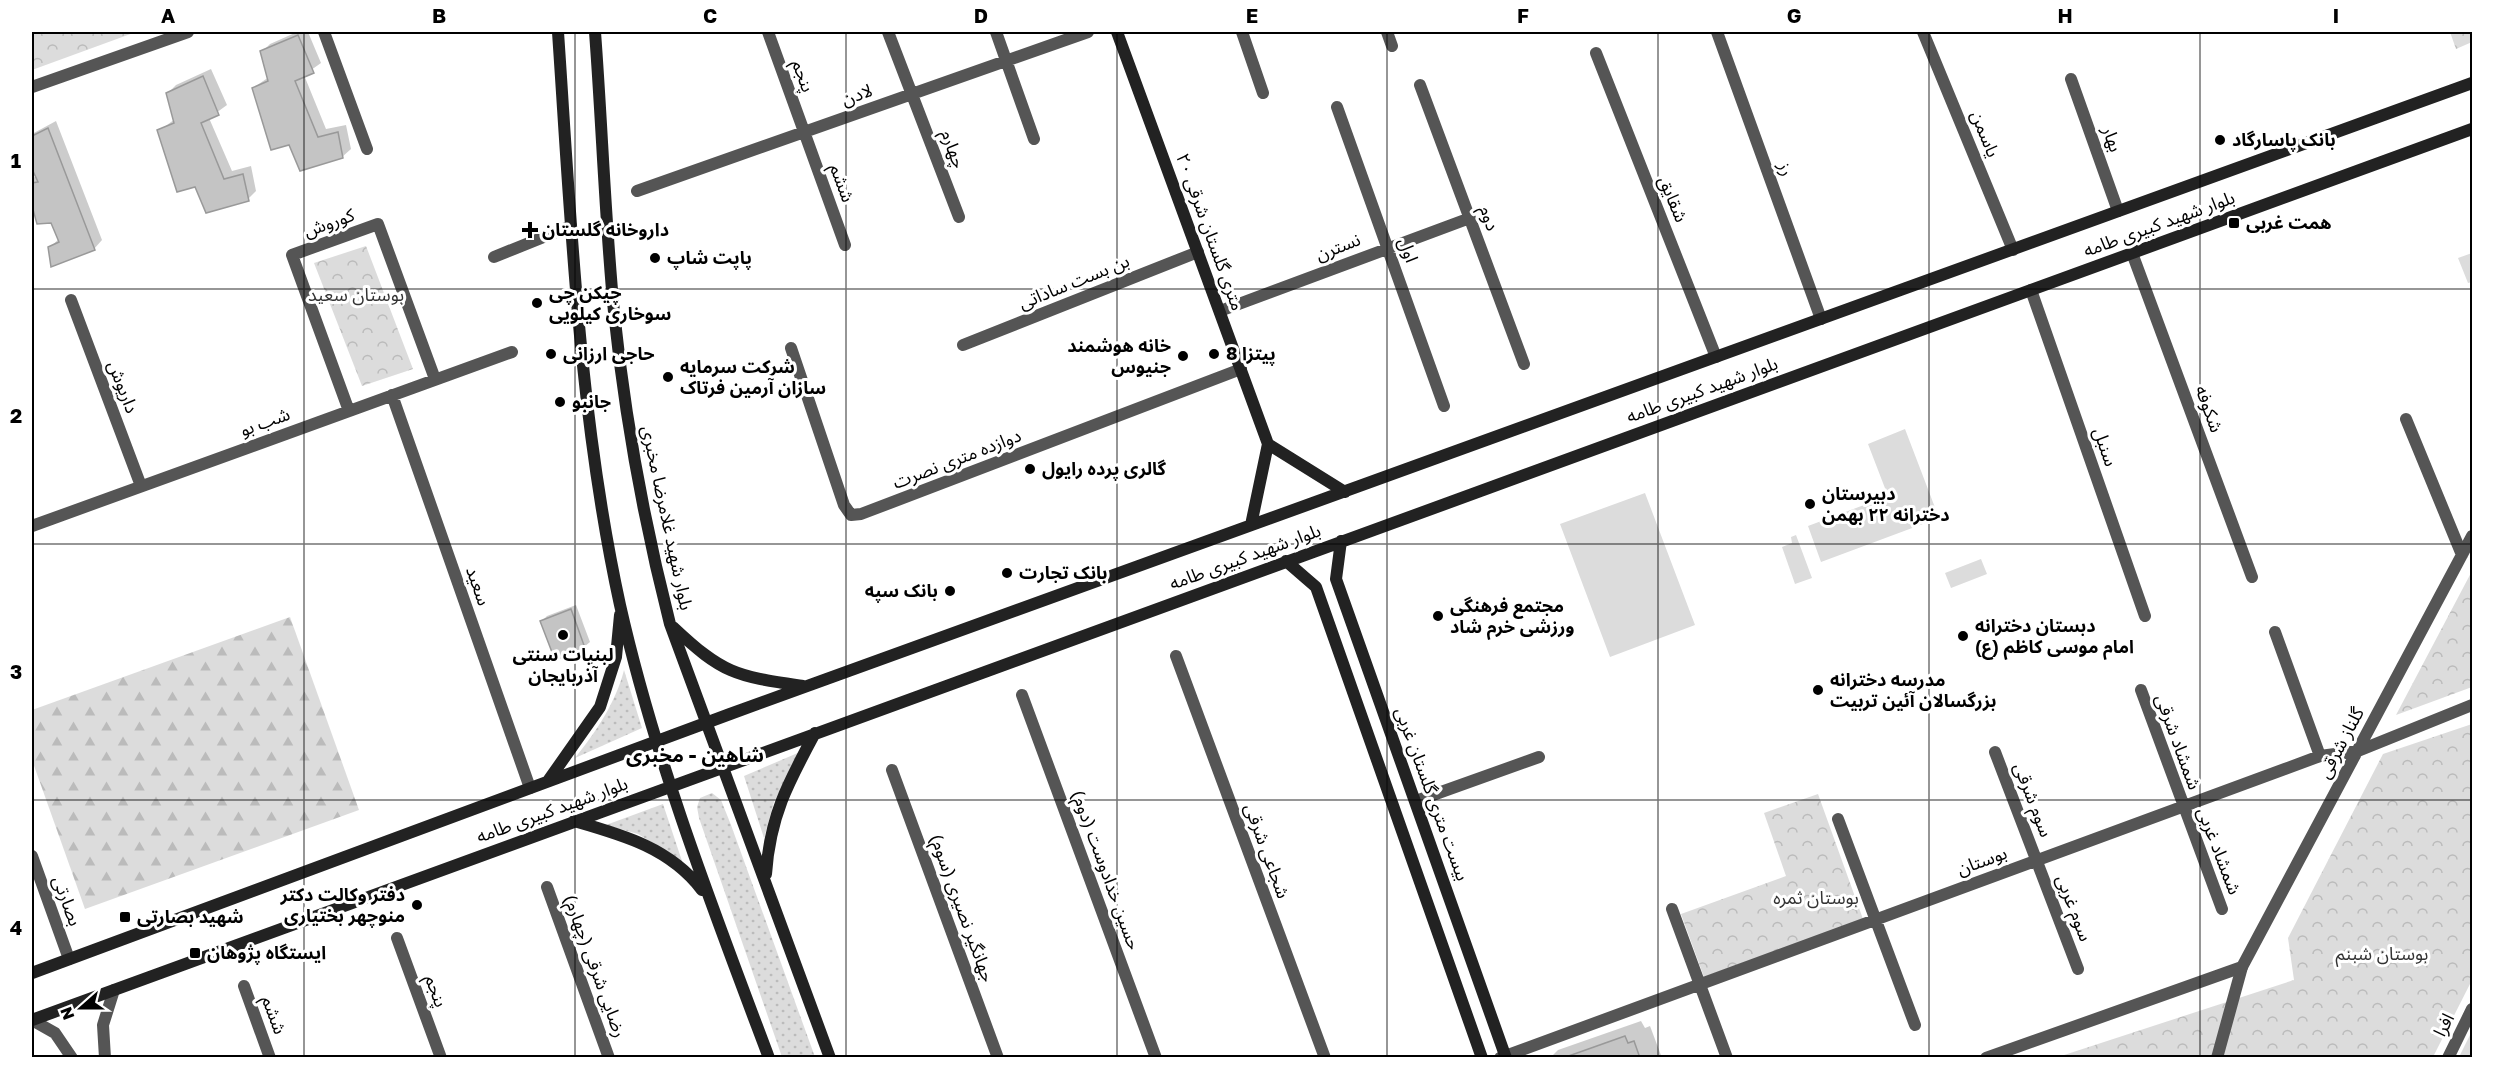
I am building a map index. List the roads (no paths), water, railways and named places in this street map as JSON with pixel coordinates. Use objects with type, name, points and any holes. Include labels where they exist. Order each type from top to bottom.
[{"type":"main road","points":[[558,32],[576,308],[600,488],[620,604],[671,785],[709,898],[769,1058]]},
{"type":"main road","name":"بلوار شهید غلامرضا مخبری","points":[[595,32],[614,311],[629,424],[653,556],[670,624],[830,1058]]},
{"type":"main road","name":"۲۰ متری گلستان شرقی","points":[[1118,32],[1268,444]]},
{"type":"main road","name":"بلوار شهید کبیری طامه","points":[[32,972],[807,686],[2472,83]]},
{"type":"main road","name":"بلوار شهید کبیری طامه","points":[[32,1020],[2472,129]]},
{"type":"main road","points":[[1251,525],[1268,444],[1345,492]]},
{"type":"main road","name":"بیست متری گلستان غربی","points":[[1341,541],[1336,579],[1416,801],[1504,1057]]},
{"type":"main road","points":[[1286,561],[1316,587],[1482,1058]]},
{"type":"main road","points":[[548,781],[600,707],[616,657],[620,604]]},
{"type":"main road","points":[[670,624],[705,657],[738,675],[807,686]]},
{"type":"main road","points":[[765,878],[768,840],[777,809],[815,733]]},
{"type":"main road","points":[[574,821],[653,847],[691,875],[709,898]]},
{"type":"street","points":[[32,87],[188,32]]},
{"type":"street","points":[[324,32],[367,149]]},
{"type":"street","name":"پنجم","points":[[768,32],[804,132]]},
{"type":"street","name":"چهارم","points":[[888,32],[959,217]]},
{"type":"street","points":[[996,32],[1034,139]]},
{"type":"street","name":"لادن","points":[[637,191],[1088,32]]},
{"type":"street","points":[[1242,32],[1263,93]]},
{"type":"street","points":[[1387,32],[1392,46]]},
{"type":"street","name":"رز","points":[[1717,32],[1821,319]]},
{"type":"street","name":"یاسمن","points":[[1923,32],[2013,250]]},
{"type":"street","name":"شقایق","points":[[1596,53],[1716,357]]},
{"type":"street","name":"بهار","points":[[2071,80],[2118,212]]},
{"type":"street","name":"دوم","points":[[1420,85],[1524,364]]},
{"type":"street","name":"اول","points":[[1337,106],[1444,406]]},
{"type":"street","name":"ششم","points":[[804,132],[845,245]]},
{"type":"street","name":"نسترن","points":[[1220,311],[1470,218]]},
{"type":"street","name":"کوروش","points":[[349,411],[292,255],[378,224],[435,379]]},
{"type":"street","points":[[494,257],[571,226]]},
{"type":"street","name":"بن بست ساداتی","points":[[963,345],[1198,252]]},
{"type":"street","name":"شکوفه","points":[[2132,253],[2252,577]]},
{"type":"street","name":"سنبل","points":[[2031,290],[2145,616]]},
{"type":"street","name":"داریوش","points":[[71,300],[141,486]]},
{"type":"street","name":"دوازده متری نصرت","points":[[790,348],[844,505],[850,515],[861,514],[1241,369]]},
{"type":"street","name":"شب بو","points":[[32,526],[512,352]]},
{"type":"street","name":"سعید","points":[[392,396],[530,788]]},
{"type":"street","points":[[2406,419],[2462,555]]},
{"type":"street","name":"گلناز شرقی","points":[[2217,1058],[2242,967],[2472,536]]},
{"type":"street","points":[[2275,632],[2320,756]]},
{"type":"street","name":"شجاعی شرقی","points":[[1176,656],[1325,1058]]},
{"type":"street","name":"شمشاد شرقی","points":[[2140,690],[2182,807]]},
{"type":"street","name":"حسین خدادوست (دوم)","points":[[1022,695],[1156,1058]]},
{"type":"street","name":"بوستان","points":[[1504,1057],[2320,756],[2358,751],[2472,705]]},
{"type":"street","name":"سوم شرقی","points":[[1995,752],[2037,860]]},
{"type":"street","points":[[1416,801],[1539,757]]},
{"type":"street","name":"جهانگیر نصیری (سوم)","points":[[892,770],[998,1058]]},
{"type":"street","name":"شمشاد غربی","points":[[2182,807],[2222,909]]},
{"type":"street","points":[[1838,819],[1915,1025]]},
{"type":"street","name":"بصارتی","points":[[32,856],[69,958]]},
{"type":"street","name":"سوم غربی","points":[[2037,860],[2078,969]]},
{"type":"street","name":"رضایی شرقی (چهارم)","points":[[547,887],[609,1058]]},
{"type":"street","points":[[1672,909],[1727,1058]]},
{"type":"street","name":"پنجم","points":[[398,938],[441,1058]]},
{"type":"street","points":[[1986,1058],[2242,967]]},
{"type":"street","name":"ششم","points":[[244,986],[270,1058]]},
{"type":"street","points":[[105,1058],[103,1025],[114,990]]},
{"type":"street","name":"افرا","points":[[2448,1058],[2472,1009]]},
{"type":"street","points":[[32,1020],[55,1034],[72,1058]]},
{"type":"place","name":"بانک پاسارگاد","points":[[2220,140]]},
{"type":"place","name":"همت غربی","points":[[2234,223]]},
{"type":"place","name":"داروخانه گلستان","points":[[530,230]]},
{"type":"place","name":"پاپت شاپ","points":[[655,258]]},
{"type":"place","name":"چیکن چی سوخاری کیلویی","points":[[537,303]]},
{"type":"place","name":"حاجی ارزانی","points":[[551,354]]},
{"type":"place","name":"پیتزا 8","points":[[1214,354]]},
{"type":"place","name":"خانه هوشمند جنیوس","points":[[1183,356]]},
{"type":"place","name":"شرکت سرمایه سازان آرمین فرتاک","points":[[668,377]]},
{"type":"place","name":"جانبو","points":[[560,402]]},
{"type":"place","name":"گالری پرده رایول","points":[[1030,469]]},
{"type":"place","name":"دبیرستان دخترانه ۲۲ بهمن","points":[[1810,504]]},
{"type":"place","name":"بانک تجارت","points":[[1007,573]]},
{"type":"place","name":"بانک سپه","points":[[950,591]]},
{"type":"place","name":"مجتمع فرهنگی ورزشی خرم شاد","points":[[1438,616]]},
{"type":"place","name":"لبنیات سنتی آذربایجان","points":[[563,635]]},
{"type":"place","name":"دبستان دخترانه امام موسی کاظم (ع)","points":[[1963,636]]},
{"type":"place","name":"مدرسه دخترانه بزرگسالان آئین تربیت","points":[[1818,690]]},
{"type":"place","name":"دفتر وکالت دکتر منوچهر بختیاری","points":[[417,905]]},
{"type":"place","name":"شهید بصارتی","points":[[125,917]]},
{"type":"place","name":"ایستگاه پژوهان","points":[[195,953]]},
{"type":"district","name":"شاهین - مخبری","points":[[695,755]]},
{"type":"park label","name":"بوستان سعید","points":[[356,295]]},
{"type":"park label","name":"بوستان ثمره","points":[[1816,898]]},
{"type":"park label","name":"بوستان شبنم","points":[[2382,954]]}]
